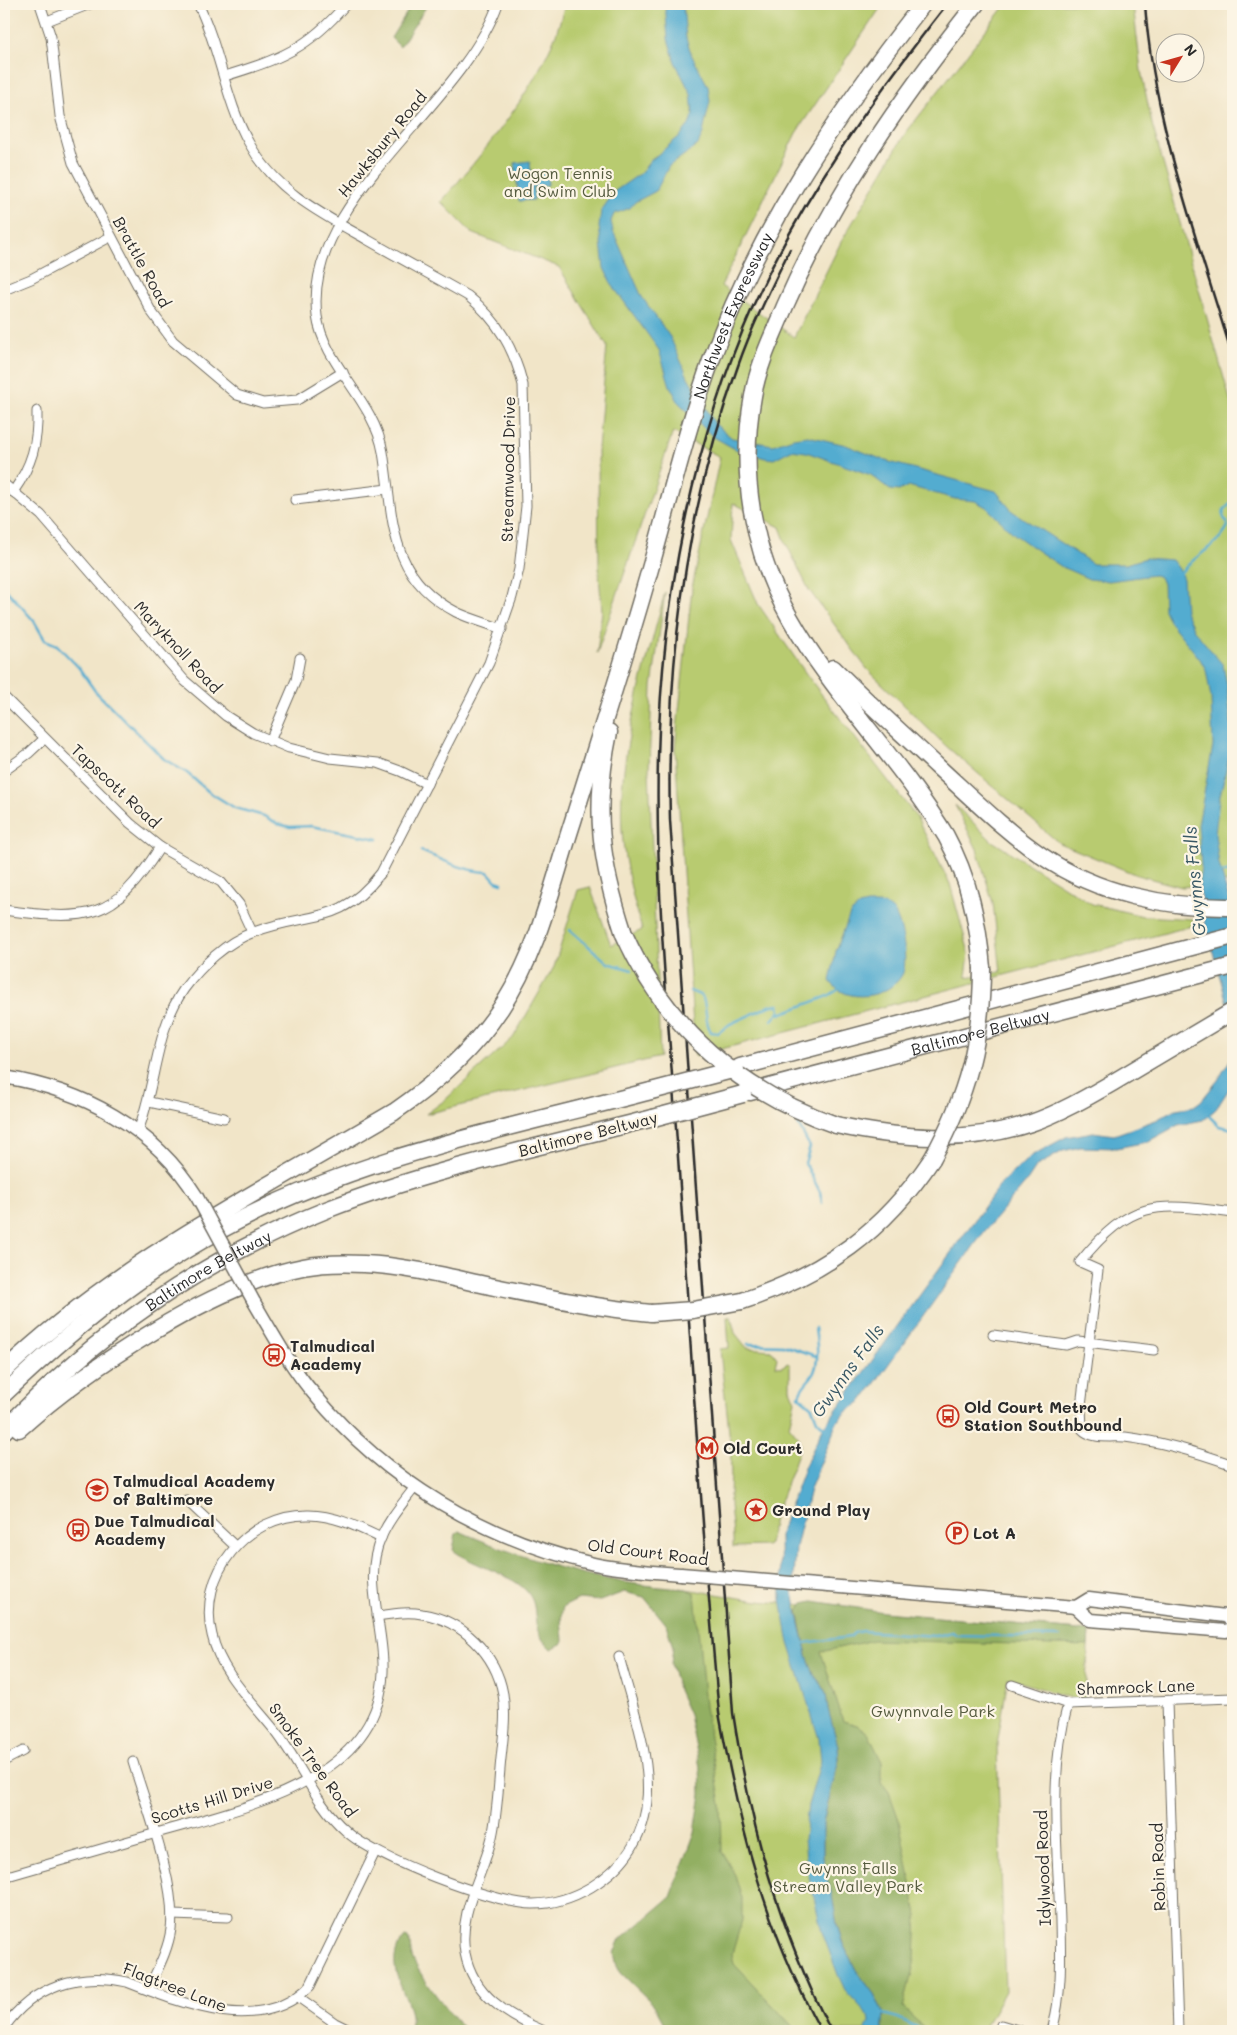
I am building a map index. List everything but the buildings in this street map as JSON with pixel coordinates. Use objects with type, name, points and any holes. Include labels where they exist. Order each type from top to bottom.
[{"type":"highway","name":"Northwest Expressway","points":[[623,664],[694,412],[712,359],[750,271],[810,159],[865,78],[923,4]]},
{"type":"highway","points":[[4,1442],[66,1391],[176,1320],[212,1300],[256,1282],[302,1268],[353,1264],[402,1267],[569,1302],[651,1313],[693,1310],[742,1301],[798,1280],[850,1248],[874,1228],[901,1201],[932,1159],[957,1112],[977,1043],[982,968],[976,916],[970,892],[956,855],[946,836],[804,640],[775,589],[762,555],[753,520],[747,466],[748,428],[753,394],[762,362],[807,257],[848,183],[905,98],[976,4]]},
{"type":"highway","points":[[804,640],[997,822],[1043,857],[1110,889],[1146,899],[1190,906],[1233,907]]},
{"type":"highway","points":[[623,664],[605,749],[600,793],[600,832],[604,865],[624,934],[633,954],[652,985],[686,1029],[709,1053],[726,1067],[775,1100],[793,1110],[836,1126],[874,1133],[932,1138],[1000,1131],[1031,1123],[1078,1103],[1228,1014]]},
{"type":"highway","points":[[4,1371],[52,1327],[116,1278],[182,1235],[394,1112],[431,1084],[470,1047],[502,1006],[534,944],[551,898],[595,748],[623,664]]},
{"type":"highway","name":"Baltimore Beltway","points":[[4,1394],[63,1340],[125,1291],[218,1232],[276,1203],[356,1171],[409,1155],[1233,936]]},
{"type":"highway","name":"Baltimore Beltway","points":[[4,1431],[50,1384],[111,1333],[165,1294],[248,1246],[325,1210],[476,1163],[1233,966]]},
{"type":"main road","name":"Old Court Road","points":[[4,1077],[40,1084],[75,1095],[108,1111],[138,1130],[171,1161],[197,1197],[287,1358],[314,1394],[367,1449],[415,1488],[479,1525],[508,1538],[552,1553],[617,1568],[1076,1607],[1089,1599],[1224,1616],[1233,1621]]},
{"type":"main road","name":"Old Court Road","points":[[1076,1607],[1090,1620],[1226,1631],[1233,1628]]},
{"type":"street","name":"Brattle Road","points":[[40,4],[47,21],[54,52],[60,116],[69,149],[110,237],[151,311],[172,341],[237,395],[263,403],[286,402],[310,393],[344,372]]},
{"type":"street","points":[[47,21],[90,4]]},
{"type":"street","name":"Streamwood Drive","points":[[138,1130],[149,1102],[160,1046],[176,1002],[187,985],[209,961],[235,941],[252,932],[338,911],[359,897],[381,873],[489,662],[502,629],[519,569],[526,506],[525,407],[521,376],[512,350],[494,321],[468,296],[339,224],[285,189],[261,162],[241,126],[216,46],[198,4]]},
{"type":"street","points":[[225,76],[270,62],[303,45],[332,20],[346,4]]},
{"type":"street","name":"Hawksbury Road","points":[[498,4],[470,58],[376,170],[339,224],[318,272],[316,303],[317,318],[324,338],[374,422],[382,449],[396,545],[408,571],[428,594],[458,613],[502,629]]},
{"type":"street","points":[[4,290],[30,279],[110,237]]},
{"type":"street","points":[[14,492],[32,460],[37,433],[36,411]]},
{"type":"street","name":"Maryknoll Road","points":[[4,484],[41,515],[192,688],[226,716],[270,741],[307,754],[378,763],[427,784]]},
{"type":"street","points":[[295,500],[388,489]]},
{"type":"street","points":[[270,741],[296,680],[300,658]]},
{"type":"street","name":"Tapscott Road","points":[[4,696],[104,799],[160,847],[221,882],[239,904],[252,932]]},
{"type":"street","points":[[4,770],[29,753],[44,739]]},
{"type":"street","points":[[4,910],[74,916],[99,910],[119,898],[132,886],[160,847]]},
{"type":"street","points":[[149,1102],[224,1118]]},
{"type":"street","points":[[1233,1213],[1168,1206],[1146,1209],[1126,1219],[1094,1245],[1080,1262],[1098,1270],[1088,1342],[1080,1423],[1086,1433],[1092,1436],[1116,1436],[1178,1446],[1233,1465]]},
{"type":"street","points":[[993,1335],[1066,1345],[1078,1341],[1154,1350]]},
{"type":"street","name":"Scotts Hill Drive","points":[[4,1877],[262,1802],[307,1781],[349,1750],[365,1729],[380,1692],[383,1671],[374,1579],[381,1538],[415,1488]]},
{"type":"street","points":[[186,1500],[235,1546]]},
{"type":"street","name":"Smoke Tree Road","points":[[381,1538],[340,1520],[308,1514],[290,1516],[260,1528],[235,1546],[223,1563],[211,1590],[209,1618],[212,1636],[224,1667],[279,1736],[335,1821],[347,1833],[375,1852],[474,1891],[519,1903],[551,1902],[568,1898],[590,1888],[612,1871],[632,1846],[641,1829],[649,1791],[648,1770],[619,1657]]},
{"type":"street","points":[[377,1616],[422,1613],[457,1626],[478,1645],[499,1679],[504,1717],[496,1816],[486,1860],[463,1928],[466,1955],[470,1970],[487,1996],[497,2007],[519,2021],[544,2031]]},
{"type":"street","name":"Shamrock Lane","points":[[1012,1685],[1068,1704],[1167,1702],[1233,1698]]},
{"type":"street","name":"Robin Road","points":[[1167,1702],[1178,2031]]},
{"type":"street","name":"Idylwood Road","points":[[1052,2031],[1060,2000],[1061,1964],[1056,1774],[1059,1737],[1068,1704]]},
{"type":"street","points":[[4,1761],[24,1750]]},
{"type":"street","points":[[133,1762],[168,1882],[172,1915],[168,1944],[148,1990]]},
{"type":"street","points":[[268,2020],[302,1999],[375,1852]]},
{"type":"street","points":[[172,1915],[228,1917]]},
{"type":"street","name":"Flagtree Lane","points":[[4,2028],[19,2009],[43,1991],[68,1980],[84,1978],[112,1978],[148,1990],[221,2021]]},
{"type":"street","points":[[302,1999],[335,2024],[351,2031]]},
{"type":"street","points":[[1002,2025],[1021,2031]]},
{"type":"green space","points":[[412,4],[428,4],[400,47],[391,38]]},
{"type":"green space","name":"Wogon Tennis and Swim Club","points":[[565,4],[883,4],[796,133],[721,286],[794,337],[841,242],[905,134],[1006,4],[1133,4],[1141,71],[1152,124],[1233,410],[1233,882],[1182,887],[1137,875],[1059,843],[946,746],[867,669],[809,590],[780,527],[733,503],[731,540],[758,604],[809,678],[917,818],[950,884],[969,953],[966,977],[1001,972],[993,903],[977,849],[955,805],[992,841],[1092,904],[1143,916],[1194,919],[1192,926],[695,1056],[675,748],[692,588],[720,457],[673,432],[597,653],[602,611],[599,575],[598,449],[607,346],[559,267],[472,233],[441,202],[502,127],[529,87],[552,44]]},
{"type":"green space","points":[[665,592],[652,687],[649,769],[660,1057],[426,1114],[445,1100],[513,1038],[554,967],[578,890],[590,887],[611,945],[642,930],[627,868],[622,830],[624,770],[634,710]]},
{"type":"green space","points":[[727,1317],[731,1317],[735,1333],[747,1348],[771,1350],[777,1358],[775,1366],[781,1367],[788,1363],[790,1365],[790,1389],[795,1401],[789,1426],[799,1438],[801,1445],[774,1518],[769,1544],[766,1546],[733,1547],[730,1500],[730,1440],[720,1349],[729,1348]]},
{"type":"green space","points":[[459,1531],[514,1553],[570,1570],[627,1583],[686,1589],[695,1593],[705,1707],[721,1804],[722,1852],[735,1875],[742,1898],[742,1920],[732,1954],[734,1964],[797,2031],[668,2031],[654,2005],[621,1973],[616,1963],[614,1953],[619,1941],[671,1897],[695,1832],[701,1794],[700,1767],[689,1715],[678,1690],[671,1664],[673,1647],[666,1624],[644,1597],[624,1592],[600,1601],[579,1599],[563,1607],[561,1620],[563,1643],[551,1649],[543,1641],[536,1626],[534,1606],[528,1593],[512,1580],[471,1561],[453,1550],[456,1533]]},
{"type":"green space","name":"Gwynns Falls Stream Valley Park","points":[[674,1587],[758,1601],[1089,1631],[1085,1699],[1071,1698],[1008,1678],[997,1745],[1005,1991],[986,2025],[999,2031],[699,2031],[711,1799],[680,1641]]},
{"type":"green space","points":[[813,1601],[884,1612],[1089,1631],[1088,1646],[873,1640],[821,1652],[843,1721],[857,1725],[868,1733],[882,1762],[882,1783],[889,1792],[899,1820],[917,1915],[915,1960],[903,2008],[928,2031],[882,2031],[884,2014],[874,1994],[856,1970],[843,1944],[837,1925],[823,1857],[823,1822],[839,1759],[838,1746],[826,1694],[814,1675],[807,1655],[798,1610],[803,1603]]},
{"type":"green space","points":[[405,1937],[408,1938],[410,1943],[415,1964],[428,1984],[445,2007],[467,2031],[409,2031],[411,2015],[395,1966],[395,1956],[398,1947]]},
{"type":"water","name":"Gwynns Falls","points":[[665,4],[683,4],[686,38],[692,56],[708,86],[710,101],[703,133],[698,145],[669,166],[656,191],[635,202],[630,208],[614,214],[611,221],[613,231],[642,297],[670,337],[688,377],[715,424],[732,438],[773,445],[793,438],[808,436],[846,445],[886,461],[996,491],[1012,511],[1093,564],[1126,564],[1146,558],[1172,560],[1179,569],[1183,579],[1185,611],[1194,630],[1223,665],[1227,685],[1233,740],[1219,800],[1215,834],[1219,864],[1233,914],[1233,1018],[1227,1003],[1203,916],[1199,882],[1201,866],[1198,825],[1213,746],[1211,698],[1206,670],[1200,659],[1169,621],[1164,610],[1163,584],[1160,577],[1154,575],[1109,581],[1089,579],[1062,567],[1038,551],[1014,534],[986,507],[975,501],[955,499],[908,486],[899,491],[890,490],[871,475],[806,452],[791,450],[774,459],[735,449],[712,436],[679,403],[670,386],[659,350],[612,285],[604,268],[599,227],[601,211],[615,191],[641,173],[650,161],[680,136],[689,125],[693,115],[691,94],[675,62],[668,39]]},
{"type":"water","points":[[530,161],[531,174],[547,173],[548,185],[533,187],[534,200],[519,201],[515,163]]},
{"type":"water","points":[[867,904],[886,906],[896,914],[905,951],[905,961],[902,975],[896,983],[877,993],[867,996],[856,996],[837,989],[830,981],[836,951],[850,914],[859,906]]},
{"type":"water","name":"Gwynns Falls","points":[[1233,1055],[1233,1083],[1216,1109],[1203,1120],[1178,1125],[1147,1142],[1116,1148],[1080,1147],[1063,1151],[1037,1166],[1027,1181],[984,1232],[862,1401],[844,1414],[837,1422],[810,1489],[796,1547],[793,1593],[807,1655],[814,1675],[826,1694],[838,1746],[839,1759],[823,1822],[823,1857],[826,1876],[843,1944],[856,1970],[874,1994],[884,2014],[882,2031],[864,2031],[870,2022],[869,2016],[845,1990],[838,1975],[822,1932],[807,1868],[804,1839],[808,1805],[821,1761],[819,1739],[789,1643],[781,1600],[780,1534],[804,1468],[823,1428],[1003,1181],[1031,1156],[1066,1137],[1093,1132],[1114,1135],[1156,1120],[1176,1109],[1194,1106],[1201,1101],[1218,1080]]},
{"type":"waterway","points":[[1179,575],[1223,534],[1228,526],[1223,516],[1224,510],[1233,501]]},
{"type":"waterway","points":[[4,589],[34,621],[45,640],[57,645],[79,668],[95,691],[164,759],[187,773],[209,792],[235,808],[264,816],[278,824],[290,827],[311,826],[378,839]]},
{"type":"waterway","points":[[421,851],[463,867],[488,872],[496,881],[502,883]]},
{"type":"waterway","points":[[1220,873],[1233,871]]},
{"type":"waterway","points":[[570,930],[608,963],[632,970]]},
{"type":"waterway","points":[[780,1014],[826,997],[838,990]]},
{"type":"waterway","points":[[690,991],[702,996],[707,1024],[711,1032],[718,1033],[730,1024],[772,1005],[779,1005],[780,1011],[772,1020]]},
{"type":"waterway","points":[[1208,1115],[1219,1126],[1233,1129]]},
{"type":"waterway","points":[[798,1124],[810,1147],[805,1163],[820,1192],[822,1203]]},
{"type":"waterway","points":[[815,1328],[817,1353],[815,1371],[799,1396],[812,1407],[817,1420],[825,1428]]},
{"type":"waterway","points":[[748,1344],[783,1345],[816,1356]]},
{"type":"waterway","points":[[804,1643],[850,1637],[854,1633],[862,1631],[935,1636],[952,1632],[957,1635],[1060,1637]]},
{"type":"waterway","points":[[883,2014],[898,2018],[925,2031]]},
{"type":"railway","points":[[821,2031],[784,1954],[757,1876],[736,1797],[719,1713],[701,1499],[660,901],[658,757],[661,699],[674,583],[697,469],[713,413],[732,358],[754,304],[795,224],[842,148],[893,75],[947,4]]},
{"type":"railway","points":[[1145,4],[1157,93],[1167,138],[1192,227],[1233,358]]},
{"type":"railway","points":[[790,249],[743,351],[704,477],[692,533],[683,590],[671,704],[670,820],[733,1713],[748,1797],[781,1915],[812,1992],[831,2031]]},
{"type":"place","name":"Talmudical Academy","points":[[274,1355]]},
{"type":"place","name":"Old Court Metro Station Southbound","points":[[948,1416]]},
{"type":"place","name":"Old Court","points":[[707,1448]]},
{"type":"place","name":"Talmudical Academy of Baltimore","points":[[97,1490]]},
{"type":"place","name":"Ground Play","points":[[756,1510]]},
{"type":"place","name":"Due Talmudical Academy","points":[[78,1530]]},
{"type":"place","name":"Lot A","points":[[957,1533]]},
{"type":"park label","name":"Gwynnvale Park","points":[[933,1711]]}]
